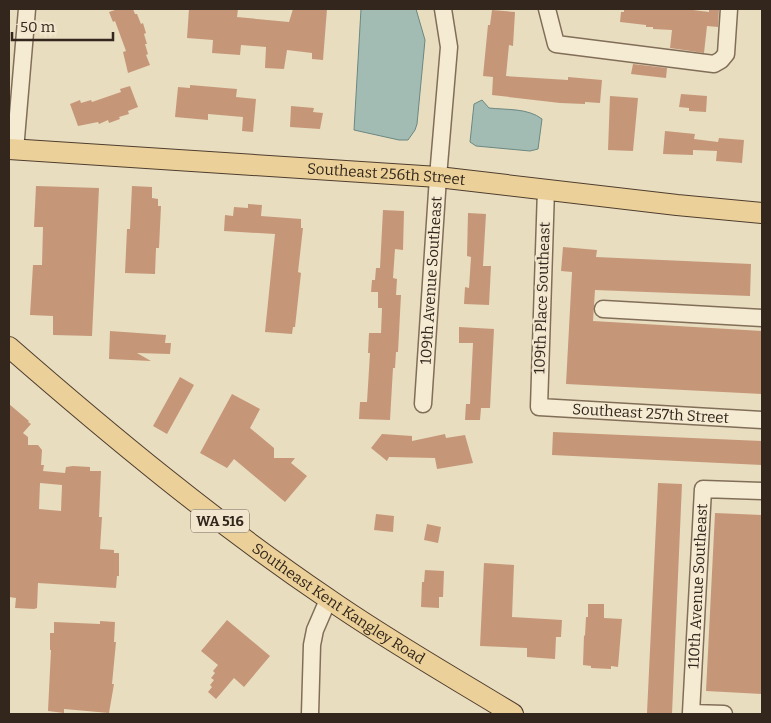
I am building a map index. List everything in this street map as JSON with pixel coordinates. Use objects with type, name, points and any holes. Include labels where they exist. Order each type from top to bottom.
[{"type":"main road","name":"Southeast 256th Street","points":[[12,150],[438,177],[762,213]]},
{"type":"main road","name":"Southeast Kent Kangley Road","points":[[9,348],[169,483],[255,548],[328,600],[513,714]]},
{"type":"street","points":[[12,150],[27,9]]},
{"type":"street","name":"109th Avenue Southeast","points":[[423,404],[448,47],[443,9]]},
{"type":"street","points":[[547,9],[556,44],[714,64],[726,54],[729,9]]},
{"type":"street","name":"109th Place Southeast","points":[[539,407],[546,189]]},
{"type":"street","points":[[603,309],[762,318]]},
{"type":"street","name":"Southeast 257th Street","points":[[539,407],[762,420]]},
{"type":"street","name":"110th Avenue Southeast","points":[[721,714],[691,712],[703,489],[762,491]]},
{"type":"street","points":[[310,714],[314,630],[328,600]]},
{"type":"water","points":[[361,9],[416,9],[425,40],[417,124],[408,140],[399,140],[354,130]]},
{"type":"water","points":[[482,100],[489,108],[524,111],[542,119],[538,149],[530,151],[476,146],[470,142],[474,104]]},
{"type":"building","points":[[118,9],[133,9],[141,24],[143,23],[146,33],[144,34],[148,54],[146,55],[150,65],[128,73],[123,52],[126,51],[115,21],[113,22],[109,12]]},
{"type":"building","points":[[189,9],[238,9],[237,17],[289,22],[293,9],[327,9],[323,60],[312,59],[312,53],[287,50],[284,69],[265,68],[266,47],[241,45],[240,55],[212,53],[213,40],[187,38]]},
{"type":"building","points":[[624,9],[685,9],[709,12],[709,9],[719,9],[718,27],[707,26],[704,53],[670,48],[672,30],[653,29],[653,27],[646,27],[646,25],[620,22],[621,12],[624,12]]},
{"type":"building","points":[[492,10],[515,12],[513,46],[509,45],[506,76],[568,80],[568,77],[602,80],[600,103],[560,103],[492,95],[493,77],[483,76],[488,25],[490,25]]},
{"type":"building","points":[[633,64],[667,68],[666,78],[631,74]]},
{"type":"building","points":[[190,85],[237,89],[236,97],[256,99],[253,132],[242,131],[243,117],[208,114],[208,120],[175,117],[178,87],[190,88]]},
{"type":"building","points":[[130,86],[138,107],[128,111],[129,114],[109,123],[108,120],[99,124],[98,122],[78,126],[70,104],[80,100],[81,103],[91,100],[92,102],[121,92],[120,89]]},
{"type":"building","points":[[681,94],[707,96],[706,112],[689,111],[689,108],[679,107]]},
{"type":"building","points":[[610,96],[638,98],[633,151],[608,150]]},
{"type":"building","points":[[291,106],[314,108],[313,112],[323,113],[320,129],[290,127]]},
{"type":"building","points":[[665,131],[695,134],[694,139],[718,142],[719,138],[744,140],[742,163],[716,161],[717,151],[693,150],[693,155],[663,154]]},
{"type":"building","points":[[36,186],[99,188],[92,336],[53,335],[53,316],[30,315],[33,265],[42,265],[43,227],[34,227]]},
{"type":"building","points":[[132,186],[152,187],[152,198],[158,199],[158,206],[161,206],[159,248],[156,248],[155,274],[125,273],[127,229],[130,229]]},
{"type":"building","points":[[248,204],[262,205],[261,216],[301,219],[301,228],[303,228],[298,272],[301,273],[295,327],[293,327],[292,334],[265,332],[275,234],[224,231],[225,215],[233,216],[234,207],[248,208]]},
{"type":"building","points":[[383,210],[404,211],[403,250],[395,249],[393,278],[397,279],[396,295],[401,295],[398,352],[396,352],[395,368],[393,368],[390,420],[359,419],[360,402],[367,402],[370,353],[368,353],[369,333],[381,333],[382,308],[378,308],[378,292],[371,292],[376,268],[380,268]]},
{"type":"building","points":[[468,213],[486,214],[483,266],[491,266],[489,305],[464,304],[465,287],[469,288],[471,257],[467,256]]},
{"type":"building","points":[[563,247],[597,250],[596,257],[751,264],[750,296],[595,290],[593,321],[762,331],[762,394],[566,384],[572,272],[561,271]]},
{"type":"building","points":[[459,327],[494,329],[490,408],[481,408],[480,420],[465,420],[466,404],[470,404],[473,343],[459,343]]},
{"type":"building","points":[[110,331],[166,335],[165,343],[171,343],[170,354],[137,353],[151,361],[109,359]]},
{"type":"building","points":[[180,377],[194,385],[167,434],[153,426]]},
{"type":"building","points":[[232,394],[260,409],[250,428],[274,448],[274,458],[295,458],[291,463],[307,476],[285,502],[234,459],[227,468],[200,453]]},
{"type":"building","points":[[9,404],[31,424],[23,433],[28,437],[28,445],[38,445],[42,450],[41,465],[44,465],[43,471],[65,473],[66,467],[73,466],[90,467],[90,471],[101,471],[99,517],[102,517],[100,549],[114,550],[114,553],[119,553],[119,576],[117,576],[116,588],[38,583],[37,608],[34,609],[15,608],[16,598],[9,597]],"holes":[[[40,483],[62,485],[61,511],[39,509]]]},
{"type":"building","points":[[553,432],[762,441],[762,465],[552,455]]},
{"type":"building","points":[[382,434],[412,436],[412,441],[445,434],[446,438],[465,435],[473,463],[437,469],[435,458],[389,457],[387,461],[371,448]]},
{"type":"building","points":[[658,483],[682,484],[672,714],[647,713]]},
{"type":"building","points":[[715,513],[762,515],[762,694],[706,691]]},
{"type":"building","points":[[376,514],[394,516],[393,532],[374,530]]},
{"type":"building","points":[[427,524],[441,527],[438,543],[424,540]]},
{"type":"building","points":[[484,563],[514,565],[512,617],[562,620],[561,637],[556,637],[555,659],[527,657],[527,648],[480,646]]},
{"type":"building","points":[[425,570],[444,571],[443,597],[439,597],[439,608],[421,607],[422,582],[424,582]]},
{"type":"building","points":[[588,604],[604,604],[604,618],[622,619],[618,667],[611,666],[611,669],[591,668],[591,666],[583,665]]},
{"type":"building","points":[[227,620],[270,656],[244,687],[234,678],[216,699],[208,692],[214,680],[211,678],[215,673],[213,671],[218,665],[201,651]]},
{"type":"building","points":[[100,621],[115,622],[114,642],[116,642],[112,684],[114,684],[109,713],[64,709],[64,713],[48,711],[50,633],[54,633],[54,622],[100,624]]}]
